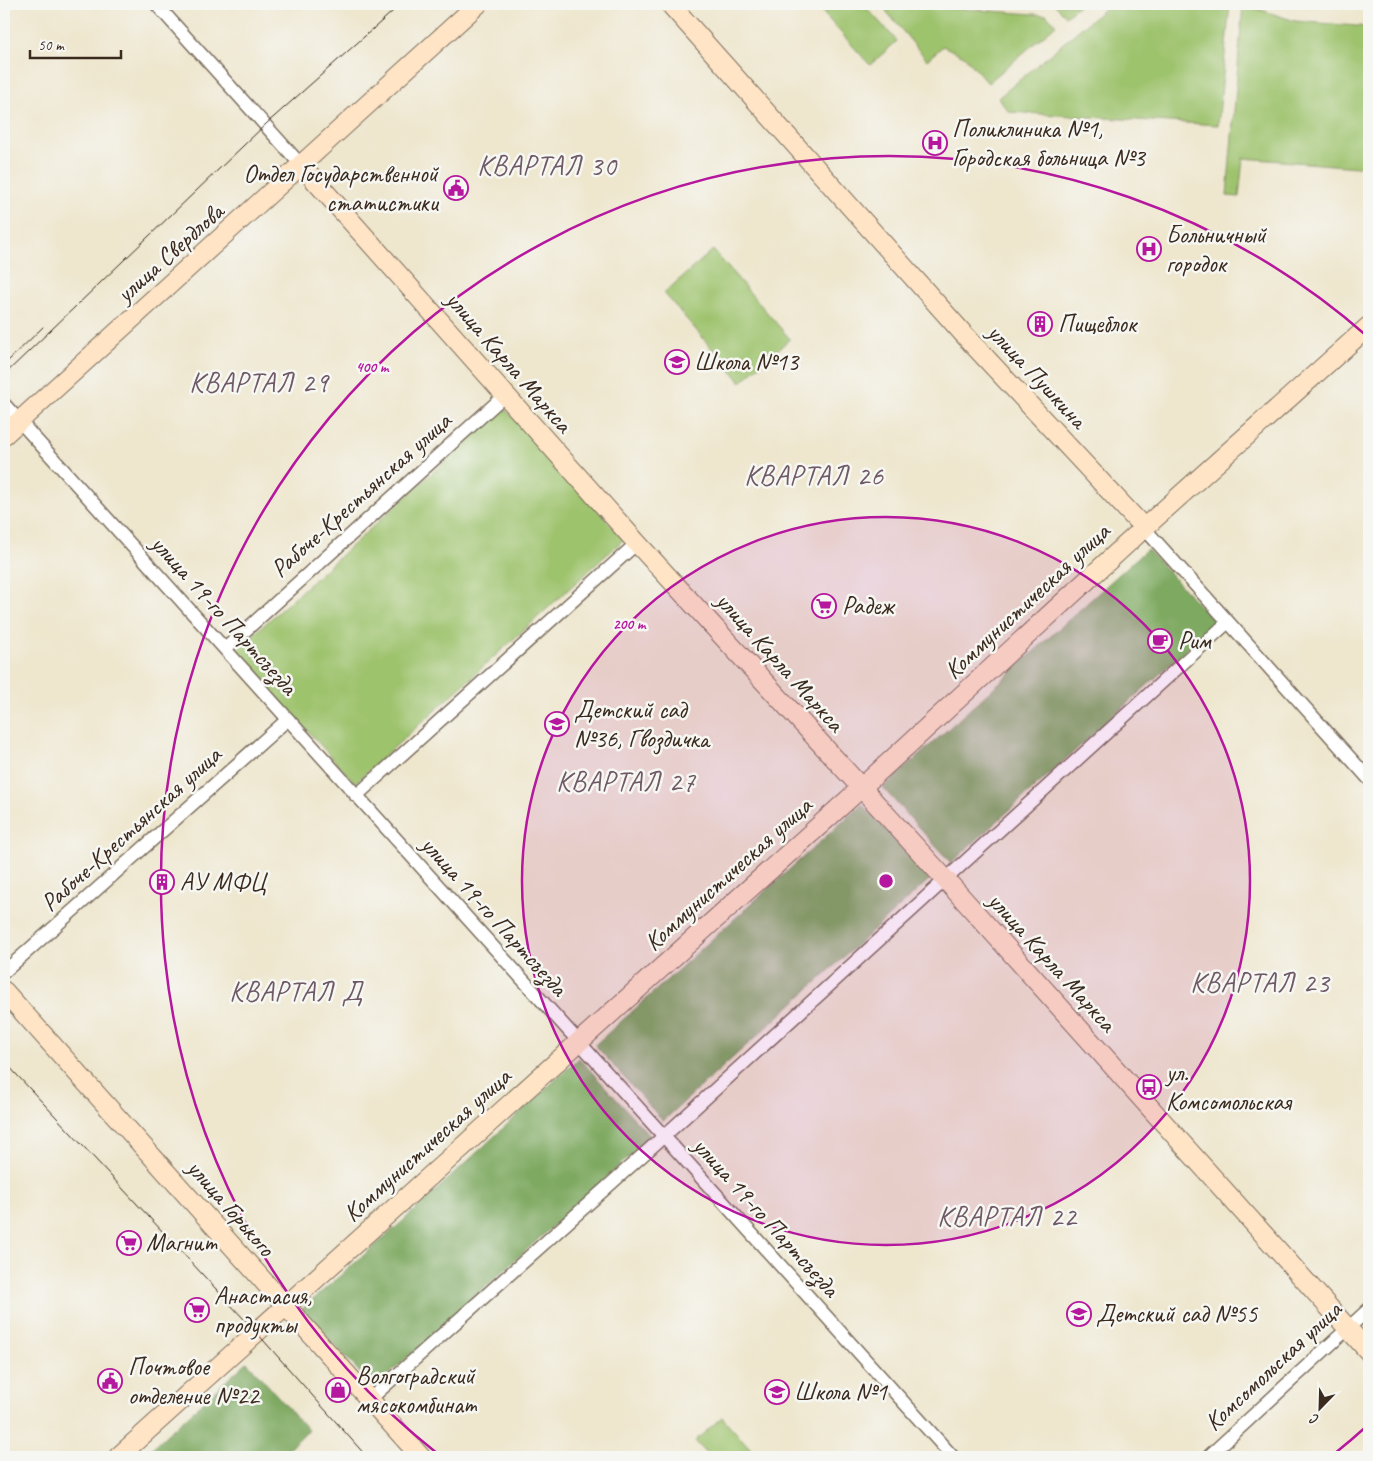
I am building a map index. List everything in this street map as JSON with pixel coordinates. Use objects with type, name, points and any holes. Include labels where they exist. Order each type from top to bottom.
[{"type":"street","name":"улица Карла Маркса","points":[[156,4],[637,543],[946,880],[1369,1352]]},
{"type":"street","name":"улица Свердлова","points":[[4,436],[478,4]]},
{"type":"street","name":"улица Пушкина","points":[[670,4],[968,339],[1144,528],[1369,779]]},
{"type":"street","name":"Коммунистическая улица","points":[[118,1457],[284,1305],[578,1044],[1144,528],[1369,326]]},
{"type":"street","name":"Рабоче-Крестьянская улица","points":[[225,649],[505,395]]},
{"type":"street","name":"улица 19-го Партсъезда","points":[[4,404],[578,1044],[953,1457]]},
{"type":"street","points":[[356,796],[637,543]]},
{"type":"street","points":[[369,1400],[663,1137],[1228,622]]},
{"type":"street","name":"Рабоче-Крестьянская улица","points":[[4,972],[288,719]]},
{"type":"street","name":"улица Горького","points":[[4,991],[421,1457]]},
{"type":"street","name":"Комсомольская улица","points":[[1208,1457],[1369,1308]]},
{"type":"green space","points":[[815,4],[863,4],[897,41],[870,65]]},
{"type":"green space","points":[[895,4],[1047,15],[1056,25],[988,83],[964,56],[943,46],[927,60],[886,11]]},
{"type":"green space","points":[[1054,4],[1080,4],[1066,16]]},
{"type":"green space","points":[[1110,4],[1230,4],[1218,125],[1009,112],[998,98]]},
{"type":"green space","points":[[1243,4],[1295,21],[1369,27],[1369,157],[1357,167],[1243,158],[1239,197],[1227,196]]},
{"type":"green space","points":[[713,250],[790,339],[741,382],[664,293]]},
{"type":"green space","points":[[504,408],[624,539],[355,783],[235,651]]},
{"type":"green space","points":[[1147,549],[1216,623],[951,863],[883,788]]},
{"type":"green space","points":[[862,804],[930,879],[663,1121],[595,1045]]},
{"type":"green space","points":[[579,1058],[651,1137],[374,1388],[302,1309],[402,1222]]},
{"type":"green space","points":[[247,1362],[308,1430],[281,1457],[142,1457]]},
{"type":"green space","points":[[722,1417],[758,1457],[710,1457],[695,1441]]},
{"type":"tram line","points":[[4,375],[266,124],[401,4]]},
{"type":"tram line","points":[[4,365],[43,327]]},
{"type":"tram line","points":[[4,1061],[256,1332],[367,1457]]},
{"type":"place","name":"Поликлиника №1, Городская больница №3","points":[[935,143]]},
{"type":"place","name":"Отдел Государственной статистики","points":[[456,188]]},
{"type":"place","name":"Больничный городок","points":[[1149,249]]},
{"type":"place","name":"Пищеблок","points":[[1040,324]]},
{"type":"place","name":"Школа №13","points":[[677,362]]},
{"type":"place","name":"Радеж","points":[[824,606]]},
{"type":"place","name":"Рим","points":[[1160,641]]},
{"type":"place","name":"Детский сад №36, Гвоздичка","points":[[557,724]]},
{"type":"place","name":"АУ МФЦ","points":[[162,882]]},
{"type":"place","name":"ул. Комсомольская","points":[[1149,1087]]},
{"type":"place","name":"Магнит","points":[[129,1243]]},
{"type":"place","name":"Анастасия, продукты","points":[[197,1310]]},
{"type":"place","name":"Детский сад №55","points":[[1079,1314]]},
{"type":"place","name":"Почтовое отделение №22","points":[[110,1381]]},
{"type":"place","name":"Волгоградский мясокомбинат","points":[[338,1390]]},
{"type":"place","name":"Школа №1","points":[[777,1392]]},
{"type":"district","name":"КВАРТАЛ 30","points":[[547,165]]},
{"type":"district","name":"КВАРТАЛ 29","points":[[259,382]]},
{"type":"district","name":"КВАРТАЛ 26","points":[[814,475]]},
{"type":"district","name":"КВАРТАЛ 27","points":[[626,781]]},
{"type":"district","name":"КВАРТАЛ 23","points":[[1260,982]]},
{"type":"district","name":"КВАРТАЛ Д","points":[[296,991]]},
{"type":"district","name":"КВАРТАЛ 22","points":[[1007,1216]]}]
